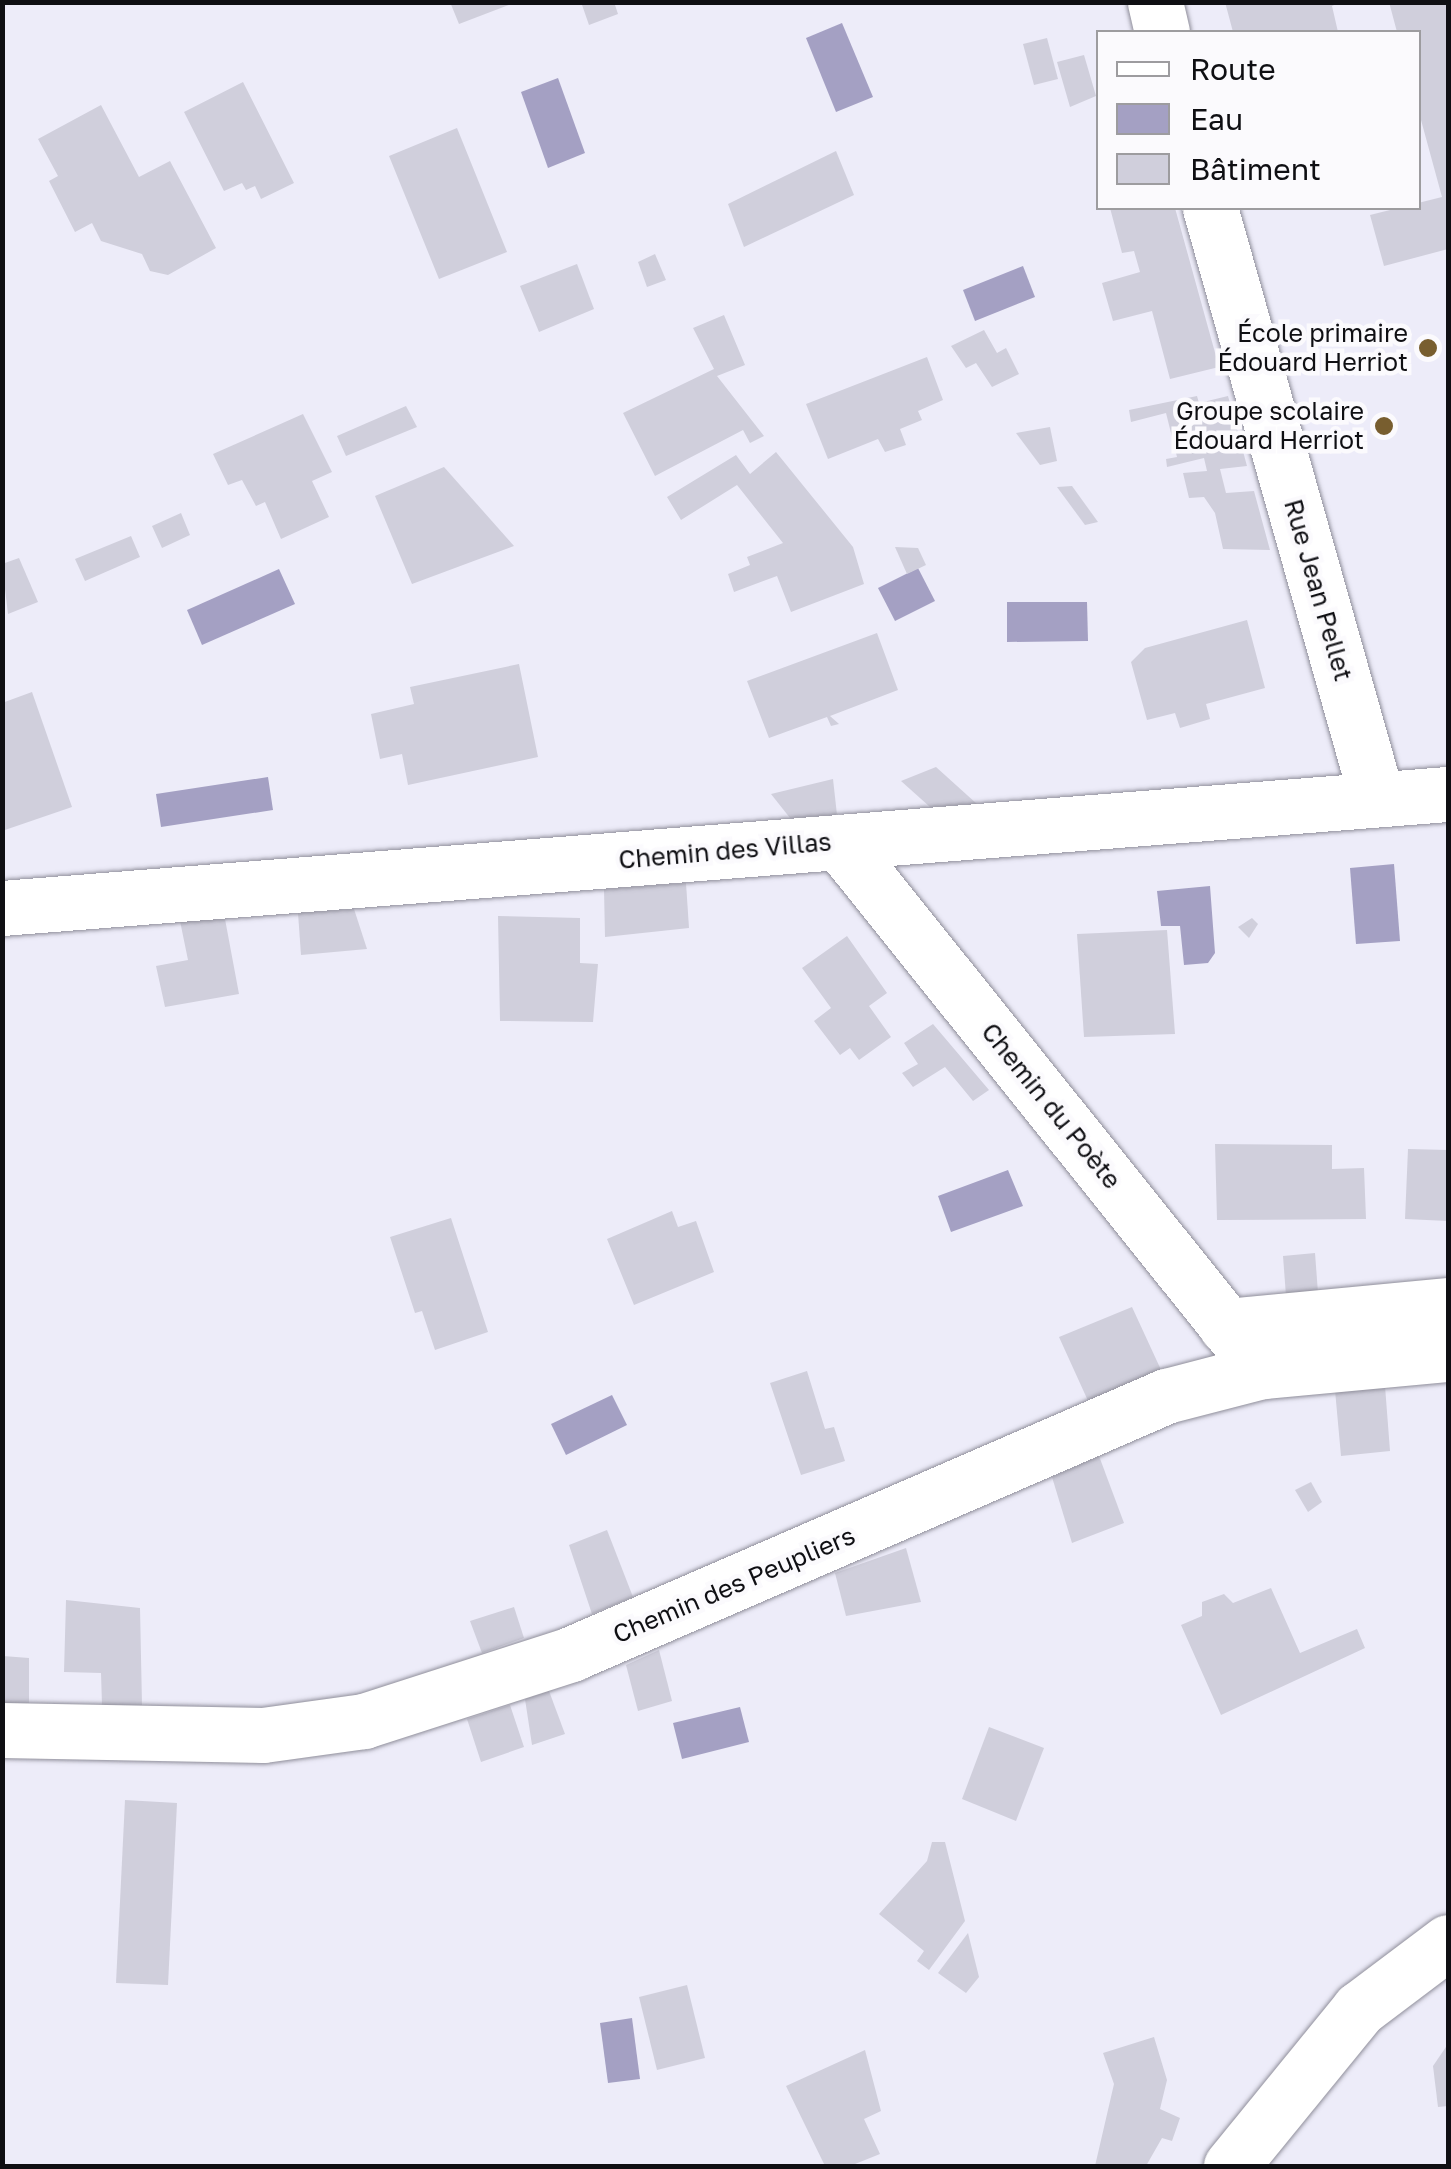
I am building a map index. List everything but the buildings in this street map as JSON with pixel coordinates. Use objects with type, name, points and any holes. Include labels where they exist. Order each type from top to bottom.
[{"type":"street","points":[[1155,2],[1162,30]]},
{"type":"street","name":"Rue Jean Pellet","points":[[1211,210],[1377,799]]},
{"type":"street","name":"Chemin des Villas","points":[[2,908],[1448,794]]},
{"type":"street","name":"Chemin du Poète","points":[[839,842],[1263,1371]]},
{"type":"street","points":[[1226,1326],[1448,1304]]},
{"type":"street","name":"Chemin des Peupliers","points":[[2,1730],[262,1735],[364,1722],[571,1654],[1166,1396],[1263,1371],[1448,1354]]},
{"type":"street","points":[[1231,2166],[1359,2009],[1448,1942]]},
{"type":"water","points":[[842,23],[873,97],[836,112],[806,38]]},
{"type":"water","points":[[558,78],[585,153],[548,168],[521,92]]},
{"type":"water","points":[[1023,266],[1035,297],[975,321],[963,290]]},
{"type":"water","points":[[918,568],[935,601],[895,621],[878,588]]},
{"type":"water","points":[[279,569],[295,604],[202,645],[187,610]]},
{"type":"water","points":[[1007,602],[1087,602],[1088,641],[1007,642]]},
{"type":"water","points":[[268,777],[273,810],[161,827],[156,794]]},
{"type":"water","points":[[1394,864],[1400,941],[1356,944],[1350,868]]},
{"type":"water","points":[[1210,886],[1215,953],[1208,963],[1184,965],[1180,926],[1161,926],[1157,891]]},
{"type":"water","points":[[1008,1170],[1023,1206],[951,1232],[938,1196]]},
{"type":"water","points":[[612,1395],[627,1425],[566,1455],[551,1424]]},
{"type":"water","points":[[740,1707],[749,1742],[682,1759],[673,1723]]},
{"type":"water","points":[[632,2018],[640,2079],[608,2083],[600,2023]]},
{"type":"place","name":"École primaire Édouard Herriot","points":[[1428,348]]},
{"type":"place","name":"Groupe scolaire Édouard Herriot","points":[[1384,426]]}]
